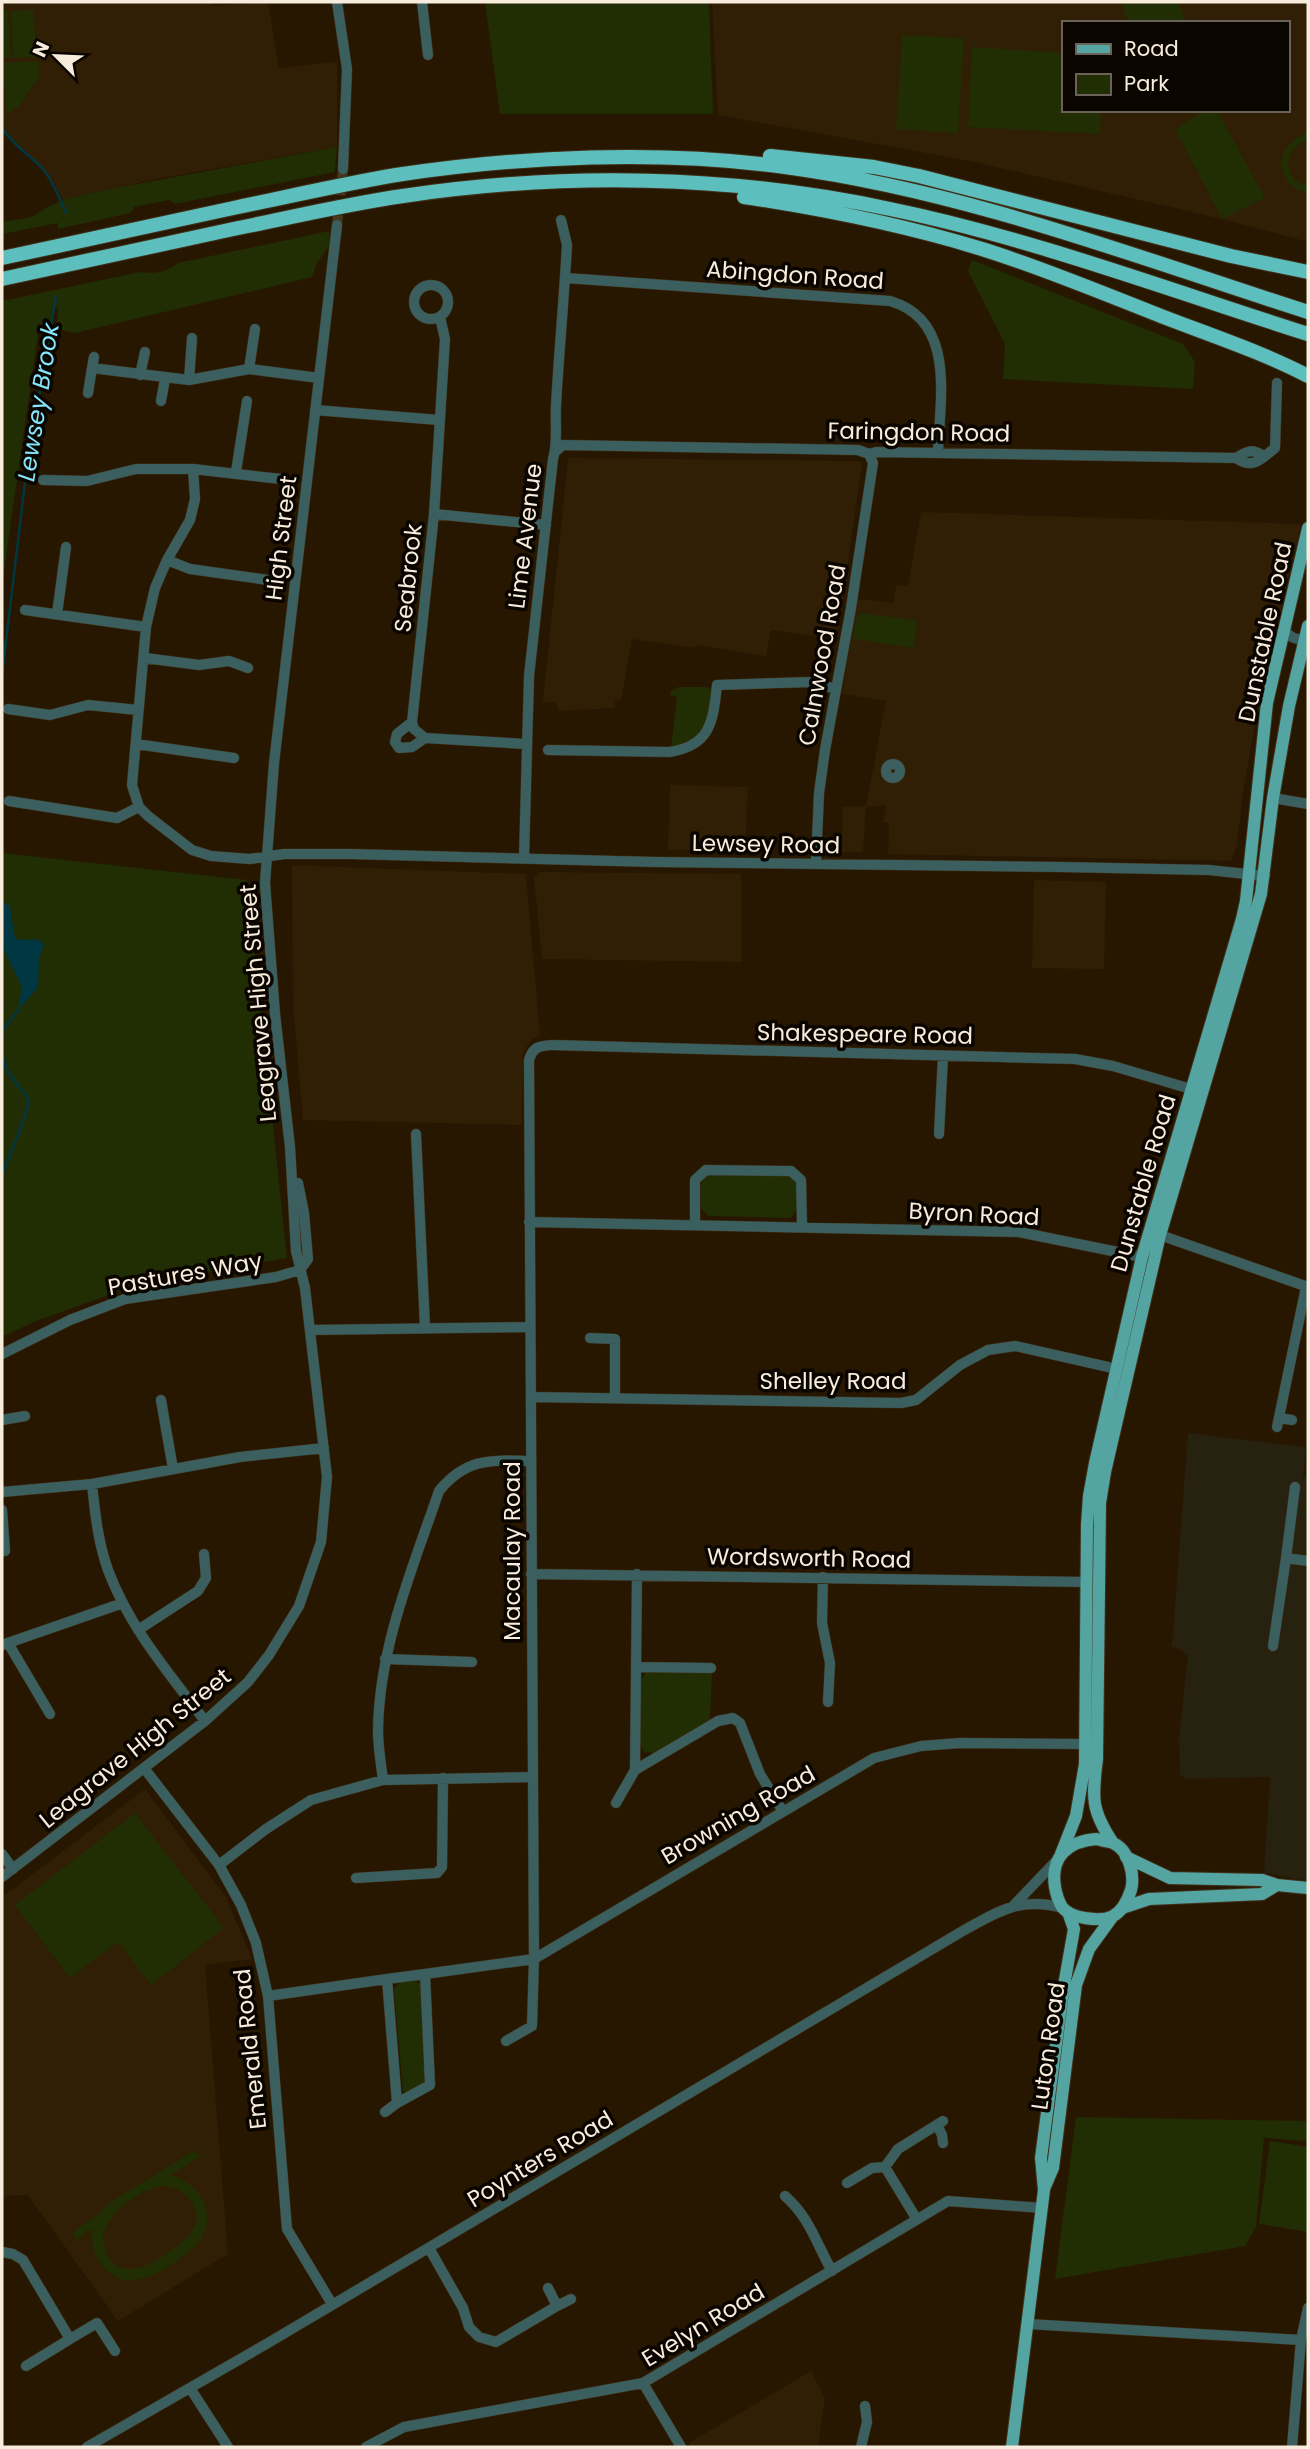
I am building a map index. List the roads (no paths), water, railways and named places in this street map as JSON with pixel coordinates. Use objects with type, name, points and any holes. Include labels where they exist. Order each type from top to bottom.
[{"type":"highway","points":[[2,258],[334,186],[398,175],[540,161],[755,155],[874,167],[948,183],[1231,256],[1308,272]]},
{"type":"highway","points":[[688,158],[784,167],[892,186],[964,203],[1308,312]]},
{"type":"highway","points":[[2,279],[401,196],[538,182],[660,182],[782,192],[887,208],[946,221],[1033,246],[1306,334]]},
{"type":"highway","points":[[660,182],[803,206],[910,229],[983,249],[1207,334],[1308,376]]},
{"type":"main road","name":"Dunstable Road","points":[[1059,1857],[1076,1816],[1085,1765],[1089,1496],[1142,1257],[1242,919],[1267,703],[1308,528]]},
{"type":"main road","name":"Dunstable Road","points":[[1113,1843],[1099,1822],[1094,1807],[1093,1789],[1097,1759],[1100,1503],[1160,1235],[1265,876],[1273,798],[1289,706],[1307,641],[1308,626]]},
{"type":"main road","points":[[1118,1912],[1132,1884],[1132,1869],[1119,1847],[1097,1839],[1086,1840],[1075,1844],[1059,1857],[1053,1872],[1054,1882],[1066,1910],[1088,1918],[1118,1912],[1149,1899],[1262,1894],[1277,1885]]},
{"type":"main road","points":[[1125,1857],[1170,1878],[1262,1880],[1277,1885],[1308,1888]]},
{"type":"main road","name":"Luton Road","points":[[1012,2447],[1044,2190],[1041,2158],[1074,1929],[1066,1910]]},
{"type":"main road","name":"Luton Road","points":[[1044,2190],[1053,2168],[1076,1985],[1089,1949],[1118,1912]]},
{"type":"street","points":[[337,2],[347,69],[344,169]]},
{"type":"street","points":[[422,2],[428,55]]},
{"type":"street","name":"Lime Avenue","points":[[524,858],[525,744],[529,676],[556,451],[554,440],[567,245],[561,220]]},
{"type":"street","name":"High Street","points":[[267,857],[274,763],[337,225]]},
{"type":"street","name":"Abingdon Road","points":[[566,278],[904,304],[921,318],[937,347],[940,375],[938,452]]},
{"type":"street","name":"Seabrook","points":[[425,738],[412,747],[399,748],[395,742],[397,734],[412,722],[434,514],[445,338],[440,317]]},
{"type":"street","points":[[249,369],[255,329]]},
{"type":"street","points":[[189,380],[192,338]]},
{"type":"street","points":[[141,375],[145,352]]},
{"type":"street","points":[[88,393],[93,363],[164,379],[189,380],[249,369],[319,378]]},
{"type":"street","points":[[161,401],[164,379]]},
{"type":"street","name":"Faringdon Road","points":[[556,451],[563,444],[858,450],[869,454],[938,452],[1236,458],[1244,464],[1258,463],[1275,448],[1277,383]]},
{"type":"street","points":[[236,472],[247,401]]},
{"type":"street","points":[[315,410],[439,420]]},
{"type":"street","name":"Calnwood Road","points":[[816,864],[819,793],[873,463],[869,454]]},
{"type":"street","points":[[43,480],[87,481],[136,469],[193,469],[281,479]]},
{"type":"street","points":[[9,801],[117,818],[139,807],[132,785],[146,627],[155,588],[167,560],[190,520],[195,499],[193,469]]},
{"type":"street","points":[[434,514],[546,525]]},
{"type":"street","points":[[57,614],[66,547]]},
{"type":"street","points":[[167,560],[190,569],[268,580]]},
{"type":"street","points":[[25,610],[146,627]]},
{"type":"street","points":[[1284,628],[1286,634],[1307,641]]},
{"type":"street","points":[[145,658],[199,665],[229,661],[248,668]]},
{"type":"street","points":[[548,750],[681,751],[695,744],[706,734],[712,723],[717,685],[811,682],[836,689]]},
{"type":"street","points":[[8,709],[50,715],[88,705],[138,710]]},
{"type":"street","points":[[412,722],[414,729],[425,738],[525,744]]},
{"type":"street","points":[[136,744],[234,758]]},
{"type":"street","points":[[1273,798],[1308,804]]},
{"type":"street","name":"Lewsey Road","points":[[139,807],[192,850],[211,856],[250,859],[294,853],[1197,870],[1265,876]]},
{"type":"street","name":"Leagrave High Street","points":[[2,1877],[205,1721],[248,1682],[269,1655],[299,1606],[321,1542],[327,1478],[305,1288],[296,1251],[290,1147],[274,1003],[265,883],[267,857]]},
{"type":"street","name":"Shakespeare Road","points":[[535,1048],[552,1045],[1076,1059],[1113,1066],[1191,1090]]},
{"type":"street","name":"Macaulay Road","points":[[506,2040],[532,2026],[534,1958],[529,1059],[535,1048]]},
{"type":"street","points":[[939,1133],[943,1056]]},
{"type":"street","points":[[416,1134],[425,1328]]},
{"type":"street","points":[[695,1224],[695,1180],[706,1170],[791,1171],[801,1180],[802,1227]]},
{"type":"street","name":"Byron Road","points":[[529,1223],[1018,1232],[1142,1257]]},
{"type":"street","points":[[1160,1235],[1307,1287],[1278,1422],[1292,1420]]},
{"type":"street","name":"Pastures Way","points":[[2,1354],[70,1320],[125,1299],[276,1277],[300,1270]]},
{"type":"street","points":[[310,1330],[530,1327]]},
{"type":"street","points":[[590,1338],[615,1339],[615,1398]]},
{"type":"street","name":"Shelley Road","points":[[531,1397],[901,1403],[916,1400],[960,1365],[988,1350],[1015,1346],[1116,1369]]},
{"type":"street","points":[[162,1400],[173,1469]]},
{"type":"street","points":[[2,1420],[25,1416]]},
{"type":"street","points":[[2,1492],[92,1484],[240,1457],[324,1448]]},
{"type":"street","points":[[383,1780],[378,1734],[385,1660],[391,1632],[439,1492],[452,1476],[469,1465],[483,1461],[531,1461]]},
{"type":"street","points":[[92,1484],[98,1533],[108,1570],[123,1603],[138,1630],[205,1721]]},
{"type":"street","points":[[1273,1646],[1295,1487]]},
{"type":"street","points":[[2,1510],[5,1551]]},
{"type":"street","points":[[138,1630],[198,1591],[206,1578],[204,1554]]},
{"type":"street","points":[[1286,1558],[1308,1561]]},
{"type":"street","name":"Wordsworth Road","points":[[531,1574],[1087,1581]]},
{"type":"street","points":[[616,1803],[635,1770],[637,1574]]},
{"type":"street","points":[[823,1577],[822,1623],[830,1663],[828,1702]]},
{"type":"street","points":[[50,1714],[5,1644],[123,1603]]},
{"type":"street","points":[[385,1660],[472,1662]]},
{"type":"street","points":[[636,1667],[711,1668]]},
{"type":"street","points":[[635,1770],[718,1721],[733,1718],[740,1723],[760,1774],[782,1811]]},
{"type":"street","name":"Browning Road","points":[[268,1996],[534,1958],[874,1758],[921,1746],[960,1743],[1085,1744]]},
{"type":"street","name":"Emerald Road","points":[[144,1768],[219,1865],[241,1905],[256,1943],[268,1996],[287,2229],[332,2304]]},
{"type":"street","points":[[219,1865],[299,1805],[311,1800],[383,1780],[532,1777]]},
{"type":"street","points":[[356,1878],[437,1873],[442,1867],[443,1778]]},
{"type":"street","points":[[2,1854],[13,1869]]},
{"type":"street","name":"Poynters Road","points":[[88,2447],[429,2248],[961,1931],[1014,1905],[1059,1857]]},
{"type":"street","name":"Poynters Road","points":[[1014,1905],[1043,1903],[1066,1910]]},
{"type":"street","points":[[385,2112],[430,2085],[425,1974]]},
{"type":"street","points":[[387,1979],[397,2104]]},
{"type":"street","points":[[848,2183],[872,2168],[885,2167],[898,2149],[940,2123],[943,2143]]},
{"type":"street","points":[[885,2167],[916,2218]]},
{"type":"street","points":[[785,2196],[794,2204],[818,2240],[832,2271]]},
{"type":"street","name":"Evelyn Road","points":[[366,2447],[404,2427],[643,2383],[948,2201],[1042,2207]]},
{"type":"street","points":[[429,2248],[463,2308],[469,2327],[479,2337],[496,2343],[571,2299]]},
{"type":"street","points":[[2,2252],[23,2260],[69,2339]]},
{"type":"street","points":[[548,2288],[557,2306]]},
{"type":"street","points":[[1292,2447],[1301,2340],[1308,2308]]},
{"type":"street","points":[[26,2366],[97,2323],[115,2351]]},
{"type":"street","points":[[1028,2324],[1301,2340]]},
{"type":"street","points":[[643,2383],[681,2447]]},
{"type":"street","points":[[190,2388],[228,2447]]},
{"type":"street","points":[[861,2447],[867,2422],[865,2406]]},
{"type":"water","points":[[2,900],[10,907],[15,938],[38,940],[44,945],[39,958],[38,987],[18,1010],[22,987],[3,948]]},
{"type":"waterway","name":"Lewsey Brook","points":[[2,128],[46,173],[66,213]]},
{"type":"waterway","name":"Lewsey Brook","points":[[2,675],[26,474],[56,296]]},
{"type":"waterway","name":"Lewsey Brook","points":[[2,1031],[19,1009]]},
{"type":"waterway","name":"Lewsey Brook","points":[[2,1055],[8,1072],[29,1100],[2,1176]]},
{"type":"tunnel","points":[[337,225],[343,169]]}]
